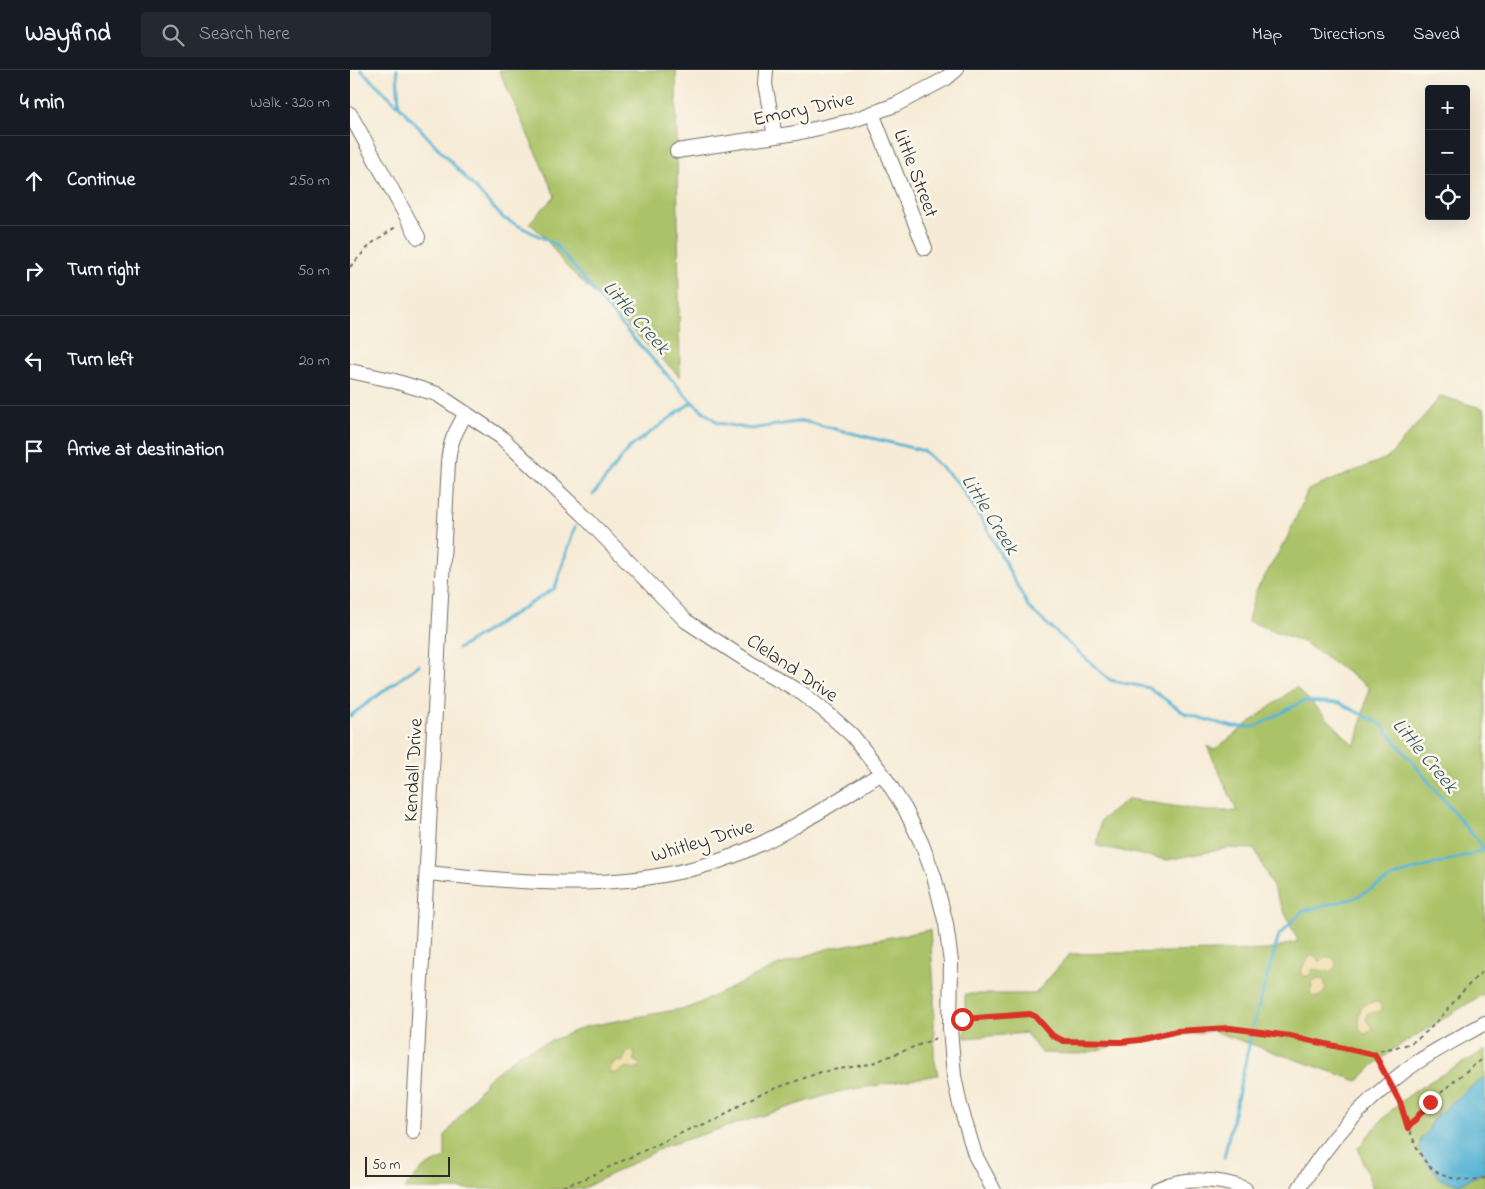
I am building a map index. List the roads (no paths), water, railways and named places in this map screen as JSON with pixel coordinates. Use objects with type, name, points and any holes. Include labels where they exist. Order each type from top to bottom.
[{"type":"street","points":[[766,70],[765,84],[774,136]]},
{"type":"street","name":"Emory Drive","points":[[677,151],[774,136],[851,121],[895,105],[956,70]]},
{"type":"street","points":[[350,114],[418,237]]},
{"type":"street","name":"Little Street","points":[[872,114],[925,248]]},
{"type":"street","name":"Cleland Drive","points":[[350,371],[391,380],[436,394],[501,437],[541,474],[686,621],[752,664],[799,691],[852,735],[882,773],[905,809],[921,842],[934,876],[946,924],[951,962],[950,1028],[954,1076],[960,1105],[975,1155],[993,1189]]},
{"type":"street","name":"Kendall Drive","points":[[413,1132],[450,445],[466,413]]},
{"type":"street","name":"Whitley Drive","points":[[427,872],[566,884],[646,879],[690,869],[732,856],[773,838],[804,822],[882,773]]},
{"type":"street","points":[[1299,1189],[1311,1168],[1345,1127],[1375,1096],[1407,1070],[1485,1023]]},
{"type":"street","points":[[1158,1189],[1164,1186],[1201,1181],[1216,1181],[1245,1189]]},
{"type":"water","points":[[1485,1077],[1485,1172],[1459,1184],[1445,1181],[1439,1178],[1424,1159],[1419,1148],[1421,1138],[1428,1131],[1432,1120],[1464,1092]]},
{"type":"waterway","name":"Little Creek","points":[[361,70],[399,106],[503,218],[555,244],[626,330],[692,402],[718,423],[751,429],[803,421],[924,451],[959,484],[984,523],[1029,608],[1110,680],[1149,688],[1186,714],[1233,727],[1255,727],[1303,701],[1339,703],[1381,724],[1485,850]]},
{"type":"waterway","points":[[397,70],[399,106]]},
{"type":"waterway","points":[[593,495],[629,448],[692,402]]},
{"type":"waterway","points":[[458,649],[555,588],[575,527]]},
{"type":"waterway","points":[[350,716],[419,665]]},
{"type":"waterway","points":[[1253,1026],[1279,935],[1303,911],[1355,898],[1395,876],[1485,850]]},
{"type":"waterway","points":[[1224,1158],[1252,1032]]}]
